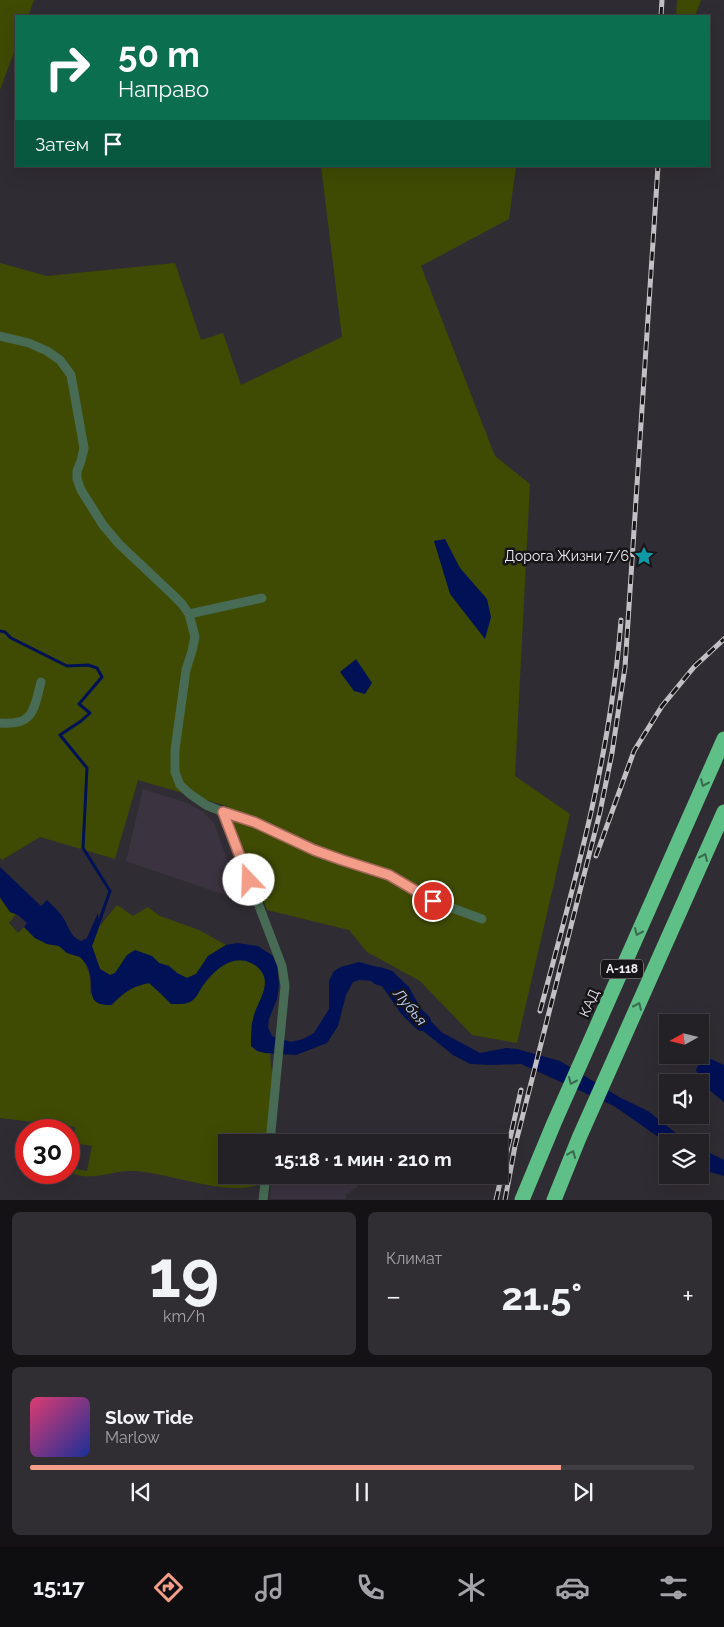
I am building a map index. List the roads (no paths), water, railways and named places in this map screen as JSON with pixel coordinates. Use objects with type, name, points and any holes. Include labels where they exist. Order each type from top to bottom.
[{"type":"highway","name":"КАД","points":[[522,1200],[554,1123],[724,739]]},
{"type":"highway","name":"А-118","points":[[554,1200],[579,1138],[724,812]]},
{"type":"street","points":[[0,336],[29,343],[47,351],[60,360],[71,375],[84,448],[77,471],[77,480],[81,490],[103,525],[119,544],[182,604],[188,614],[195,637],[186,670],[175,750],[175,772],[180,785],[206,805],[254,822],[332,857],[389,875],[433,901],[482,919]]},
{"type":"street","points":[[188,614],[262,598]]},
{"type":"street","points":[[0,723],[18,722],[32,714],[41,682]]},
{"type":"street","points":[[223,812],[282,966],[285,986],[271,1134]]},
{"type":"street","points":[[263,1200],[265,1184]]},
{"type":"water","points":[[445,539],[460,568],[487,599],[491,617],[485,639],[450,594],[434,541]]},
{"type":"water","points":[[356,659],[372,683],[365,694],[354,691],[340,672]]},
{"type":"water","points":[[0,867],[41,906],[47,900],[62,916],[73,935],[81,941],[87,938],[98,913],[99,927],[92,946],[100,969],[110,975],[115,973],[127,955],[135,950],[152,956],[159,963],[169,966],[187,978],[196,974],[208,956],[226,945],[238,943],[258,946],[273,956],[277,966],[279,985],[277,999],[268,1027],[272,1036],[291,1042],[303,1039],[314,1033],[329,1009],[329,981],[334,971],[359,962],[381,968],[394,973],[409,987],[422,1011],[441,1032],[480,1053],[506,1048],[517,1049],[560,1061],[619,1097],[648,1111],[659,1120],[659,1124],[664,1124],[677,1134],[659,1134],[659,1137],[614,1106],[521,1064],[470,1064],[453,1055],[417,1026],[399,993],[387,984],[376,981],[359,980],[353,982],[346,995],[338,1026],[327,1043],[296,1055],[265,1053],[257,1051],[251,1046],[253,1019],[264,991],[265,982],[264,976],[259,969],[246,961],[239,960],[220,968],[204,984],[195,998],[188,1003],[171,1004],[149,983],[128,991],[111,1005],[103,1005],[97,1002],[92,995],[91,977],[86,963],[80,957],[67,953],[59,946],[47,944],[35,938],[24,927],[27,923],[18,915],[10,912],[0,897]]},
{"type":"water","points":[[709,1060],[724,1065],[724,1102],[709,1090],[709,1074],[698,1074],[696,1070],[699,1064],[709,1064]]},
{"type":"water","points":[[709,1152],[724,1160],[724,1176],[710,1172]]},
{"type":"waterway","points":[[0,631],[67,666],[88,665],[97,668],[102,677],[79,704],[90,713],[60,735],[87,768],[83,848],[110,891],[98,925]]},
{"type":"waterway","name":"Лубья","points":[[379,976],[388,979],[408,1008],[422,1022]]},
{"type":"railway","points":[[661,15],[662,0]]},
{"type":"railway","points":[[505,1200],[515,1146],[600,812],[612,753],[625,667],[658,167]]},
{"type":"railway","points":[[540,1011],[578,866],[600,769],[616,670],[621,620]]},
{"type":"railway","points":[[596,856],[634,751],[662,706],[694,667],[724,639]]},
{"type":"railway","points":[[496,1200],[521,1090]]},
{"type":"place","name":"Дорога Жизни 7/6","points":[[644,556]]}]
